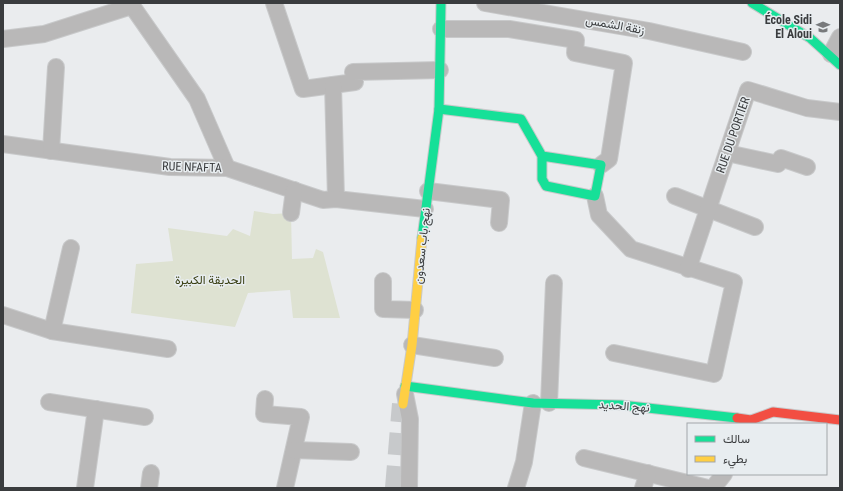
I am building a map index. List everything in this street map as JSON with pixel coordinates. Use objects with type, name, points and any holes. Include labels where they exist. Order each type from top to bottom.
[{"type":"street","points":[[274,3],[303,89],[355,82],[353,72],[440,70]]},
{"type":"street","name":"نهج باب سعدون","points":[[409,488],[410,419],[404,394],[412,345],[425,209],[440,109],[441,3]]},
{"type":"street","name":"زنقة الشمس","points":[[485,3],[649,30],[743,52]]},
{"type":"street","points":[[752,3],[808,37],[836,60],[840,37]]},
{"type":"street","points":[[3,39],[44,34],[131,4],[197,99],[227,168]]},
{"type":"street","points":[[441,29],[509,29],[576,40],[575,53],[624,63],[609,159],[601,165],[595,196],[599,215],[631,249],[688,269],[734,282],[714,374],[614,353]]},
{"type":"street","points":[[51,151],[56,67]]},
{"type":"street","points":[[334,85],[336,199]]},
{"type":"street","name":"RUE DU PORTIER","points":[[688,269],[748,90],[807,108],[840,112]]},
{"type":"street","points":[[440,109],[521,119],[542,156],[542,179],[546,186],[595,196]]},
{"type":"street","name":"RUE NFAFTA","points":[[3,144],[170,167],[227,168],[323,200],[336,199],[425,209]]},
{"type":"street","points":[[727,153],[778,164],[781,158],[807,167]]},
{"type":"street","points":[[542,156],[601,165]]},
{"type":"street","points":[[291,213],[294,190]]},
{"type":"street","points":[[428,191],[501,200],[499,224]]},
{"type":"street","points":[[675,196],[755,227]]},
{"type":"street","points":[[52,331],[71,248]]},
{"type":"street","points":[[383,282],[383,309],[415,310]]},
{"type":"street","points":[[549,402],[554,283]]},
{"type":"street","points":[[3,315],[52,331],[168,349]]},
{"type":"street","points":[[412,345],[495,358]]},
{"type":"street","name":"نهج الحديد","points":[[404,394],[533,403],[549,402],[621,405],[759,421],[773,412],[840,420]]},
{"type":"street","points":[[265,399],[264,414],[301,417],[285,488]]},
{"type":"street","points":[[49,402],[145,417]]},
{"type":"street","points":[[516,488],[524,462],[533,403]]},
{"type":"street","points":[[85,488],[96,409]]},
{"type":"street","points":[[294,450],[351,452]]},
{"type":"street","points":[[584,458],[646,481],[708,488]]},
{"type":"street","points":[[713,488],[723,475]]},
{"type":"green space","name":"الحديقة الكبيرة","points":[[254,211],[273,214],[291,213],[292,259],[313,258],[316,249],[323,252],[340,318],[293,318],[290,290],[248,293],[235,327],[131,313],[136,264],[173,261],[168,228],[227,236],[233,229],[250,236]]},
{"type":"tunnel","points":[[396,488],[403,404]]},
{"type":"traffic: fast","points":[[422,238],[439,109],[441,3]]},
{"type":"traffic: fast","points":[[752,3],[810,38],[840,65]]},
{"type":"traffic: fast","points":[[439,109],[521,119],[542,156],[601,165],[595,196],[546,186],[542,179],[542,156]]},
{"type":"traffic: fast","points":[[405,386],[533,403],[621,405],[737,418]]},
{"type":"traffic: slow","points":[[403,404],[412,345],[422,238]]},
{"type":"traffic: jam","points":[[737,418],[751,420],[773,412],[840,420]]},
{"type":"place","name":"École Sidi El Aloui","points":[[823,27]]}]
